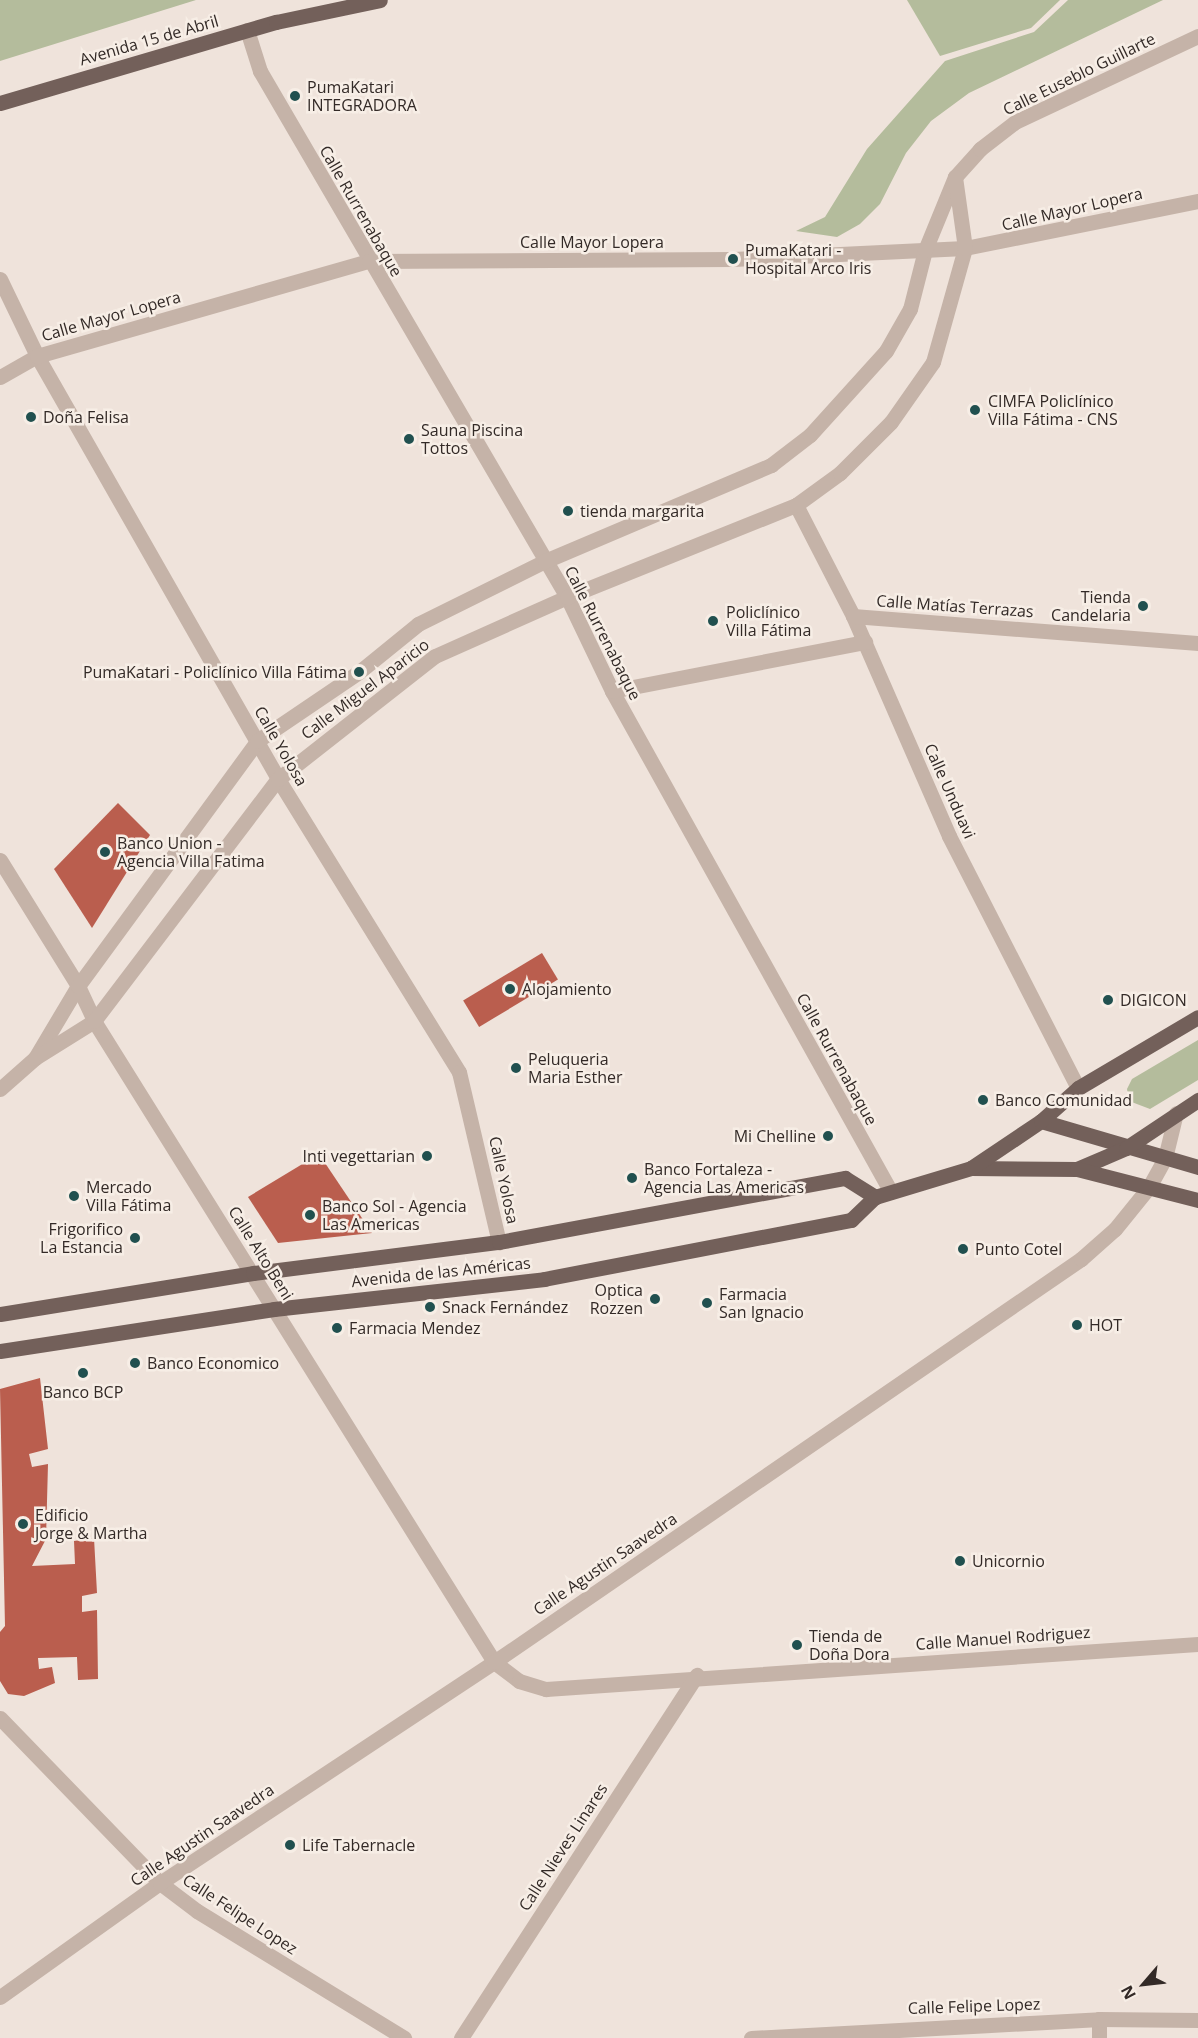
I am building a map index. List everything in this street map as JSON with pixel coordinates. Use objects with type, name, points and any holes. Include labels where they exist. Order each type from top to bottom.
[{"type":"main road","name":"Avenida 15 de Abril","points":[[0,103],[342,4],[380,0]]},
{"type":"main road","points":[[971,1167],[1041,1121],[1078,1088],[1198,1017]]},
{"type":"main road","points":[[1077,1169],[1126,1148],[1198,1100]]},
{"type":"main road","points":[[1041,1121],[1126,1148],[1198,1167]]},
{"type":"main road","points":[[971,1167],[1077,1169],[1198,1200]]},
{"type":"main road","name":"Avenida de las Américas","points":[[0,1351],[274,1309],[544,1279],[851,1220],[875,1197],[971,1167]]},
{"type":"main road","name":"Avenida de las Américas","points":[[0,1314],[253,1273],[499,1242],[845,1178],[875,1197]]},
{"type":"street","name":"Calle Rurrenabaque","points":[[247,30],[260,71],[567,597],[612,691],[891,1192]]},
{"type":"street","name":"Calle Euseblo Guillarte","points":[[925,250],[955,177],[980,149],[1015,122],[1198,36]]},
{"type":"street","points":[[955,177],[965,248]]},
{"type":"street","name":"Calle Mayor Lopera","points":[[0,377],[38,356],[369,261],[733,259],[965,248],[1198,201]]},
{"type":"street","name":"Calle Miguel Aparicio","points":[[0,1089],[35,1058],[94,1021],[278,778],[435,657],[567,597],[796,505],[840,473],[891,422],[933,362],[965,248]]},
{"type":"street","name":"Calle Miguel Aparicio","points":[[35,1058],[78,986],[257,741],[359,672],[417,624],[545,561],[771,465],[810,435],[886,351],[910,309],[925,250]]},
{"type":"street","name":"Calle Yolosa","points":[[0,279],[38,356],[278,778],[459,1072],[499,1242]]},
{"type":"street","name":"Calle Unduavi","points":[[796,505],[853,616],[949,836],[1078,1088]]},
{"type":"street","name":"Calle Matías Terrazas","points":[[853,616],[1198,643]]},
{"type":"street","points":[[612,691],[864,642]]},
{"type":"street","name":"Calle Alto Beni","points":[[0,861],[78,986],[94,1021],[494,1662]]},
{"type":"street","name":"Calle Agustin Saavedra","points":[[0,1997],[160,1883],[494,1662],[1081,1259],[1115,1229],[1149,1187],[1165,1158],[1176,1113]]},
{"type":"street","name":"Calle Manuel Rodriguez","points":[[494,1662],[519,1681],[546,1689],[697,1676],[1198,1644]]},
{"type":"street","name":"Calle Nieves Linares","points":[[461,2038],[697,1676]]},
{"type":"street","name":"Calle Felipe Lopez","points":[[0,1718],[160,1883],[197,1911],[404,2038]]},
{"type":"street","points":[[1099,2019],[1100,2038]]},
{"type":"street","name":"Calle Felipe Lopez","points":[[751,2038],[1099,2019],[1198,2020]]},
{"type":"green space","points":[[0,0],[196,0],[0,61]]},
{"type":"green space","points":[[907,0],[1060,0],[1031,28],[940,56]]},
{"type":"green space","points":[[1068,0],[1163,0],[969,93],[931,121],[906,153],[880,204],[860,224],[837,237],[796,231],[825,217],[867,149],[945,61],[1034,32]]},
{"type":"green space","points":[[1198,1040],[1198,1080],[1150,1109],[1129,1101],[1127,1089],[1132,1079]]},
{"type":"building","name":"Banco Union - Agencia Villa Fatima","points":[[118,803],[150,835],[92,928],[54,869]]},
{"type":"building","name":"Alojamiento","points":[[542,953],[558,980],[479,1027],[463,1000]]},
{"type":"building","name":"Banco Sol - Agencia Las Americas","points":[[319,1154],[372,1233],[278,1243],[248,1197]]},
{"type":"building","name":"Edificio Jorge & Martha","points":[[40,1378],[48,1449],[29,1454],[32,1467],[48,1464],[46,1539],[32,1566],[75,1564],[74,1541],[94,1538],[97,1593],[82,1596],[82,1612],[97,1610],[98,1679],[78,1680],[77,1657],[38,1658],[39,1669],[52,1667],[55,1683],[24,1696],[8,1694],[0,1681],[0,1632],[5,1626],[0,1389]]},
{"type":"place","name":"PumaKatari INTEGRADORA","points":[[295,96]]},
{"type":"place","name":"PumaKatari - Hospital Arco Iris","points":[[733,259]]},
{"type":"place","name":"CIMFA Policlínico Villa Fátima - CNS","points":[[975,410]]},
{"type":"place","name":"Doña Felisa","points":[[31,417]]},
{"type":"place","name":"Sauna Piscina Tottos","points":[[409,439]]},
{"type":"place","name":"tienda margarita","points":[[568,511]]},
{"type":"place","name":"Tienda Candelaria","points":[[1143,606]]},
{"type":"place","name":"Policlínico Villa Fátima","points":[[713,621]]},
{"type":"place","name":"PumaKatari - Policlínico Villa Fátima","points":[[359,672]]},
{"type":"place","name":"Banco Union - Agencia Villa Fatima","points":[[105,852]]},
{"type":"place","name":"Alojamiento","points":[[510,989]]},
{"type":"place","name":"DIGICON","points":[[1108,1000]]},
{"type":"place","name":"Peluqueria Maria Esther","points":[[516,1068]]},
{"type":"place","name":"Banco Comunidad","points":[[983,1100]]},
{"type":"place","name":"Mi Chelline","points":[[828,1136]]},
{"type":"place","name":"Inti vegettarian","points":[[427,1156]]},
{"type":"place","name":"Banco Fortaleza - Agencia Las Americas","points":[[632,1178]]},
{"type":"place","name":"Mercado Villa Fátima","points":[[74,1196]]},
{"type":"place","name":"Banco Sol - Agencia Las Americas","points":[[310,1215]]},
{"type":"place","name":"Frigorifico La Estancia","points":[[135,1238]]},
{"type":"place","name":"Punto Cotel","points":[[963,1249]]},
{"type":"place","name":"Optica Rozzen","points":[[655,1299]]},
{"type":"place","name":"Farmacia San Ignacio","points":[[707,1303]]},
{"type":"place","name":"Snack Fernández","points":[[430,1307]]},
{"type":"place","name":"HOT","points":[[1077,1325]]},
{"type":"place","name":"Farmacia Mendez","points":[[337,1328]]},
{"type":"place","name":"Banco Economico","points":[[135,1363]]},
{"type":"place","name":"Banco BCP","points":[[83,1373]]},
{"type":"place","name":"Edificio Jorge & Martha","points":[[23,1524]]},
{"type":"place","name":"Unicornio","points":[[960,1561]]},
{"type":"place","name":"Tienda de Doña Dora","points":[[797,1645]]},
{"type":"place","name":"Life Tabernacle","points":[[290,1845]]}]
